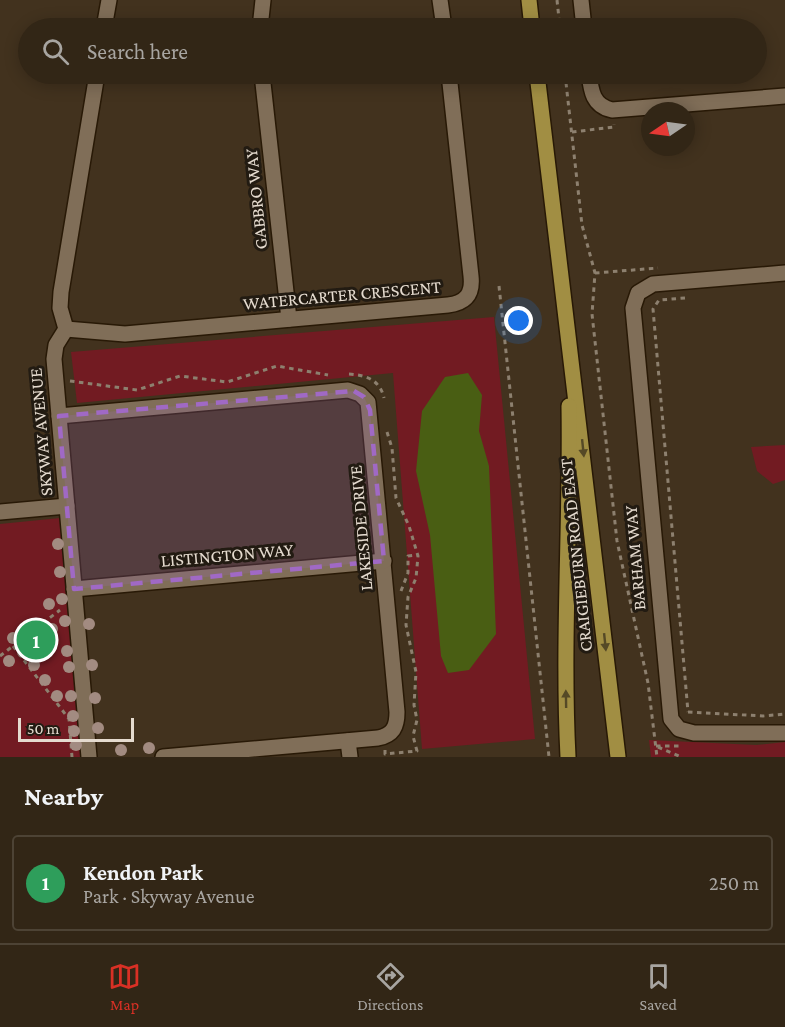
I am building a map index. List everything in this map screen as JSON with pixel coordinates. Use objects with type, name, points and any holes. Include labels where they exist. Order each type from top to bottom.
[{"type":"main road","points":[[529,0],[531,18]]},
{"type":"main road","name":"CRAIGIEBURN ROAD EAST","points":[[538,84],[568,349],[582,435],[618,757]]},
{"type":"main road","name":"CRAIGIEBURN ROAD EAST","points":[[568,349],[570,469],[565,662],[568,757]]},
{"type":"street","points":[[106,18],[109,0]]},
{"type":"street","points":[[261,18],[263,0]]},
{"type":"street","points":[[440,0],[443,18]]},
{"type":"street","points":[[580,0],[583,18]]},
{"type":"street","points":[[66,329],[60,308],[60,291],[95,84]]},
{"type":"street","name":"GABBRO WAY","points":[[263,84],[289,319]]},
{"type":"street","name":"WATERCARTER CRESCENT","points":[[66,329],[125,334],[453,305],[469,296],[471,276],[450,84]]},
{"type":"street","points":[[591,84],[595,102],[612,111],[785,96]]},
{"type":"street","name":"BARHAM WAY","points":[[669,714],[633,308],[638,293],[653,284],[785,273]]},
{"type":"street","name":"SKYWAY AVENUE","points":[[66,329],[54,351],[89,757]]},
{"type":"street","name":"LAKESIDE DRIVE","points":[[59,416],[354,391],[364,397],[370,410],[397,712],[395,728],[383,737]]},
{"type":"street","points":[[0,512],[67,506]]},
{"type":"street","name":"LISTINGTON WAY","points":[[74,589],[384,561]]},
{"type":"street","points":[[669,714],[675,724],[685,731],[734,734],[785,733]]},
{"type":"street","points":[[163,757],[383,737]]},
{"type":"street","points":[[348,741],[350,757]]},
{"type":"path","points":[[557,0],[559,18]]},
{"type":"path","points":[[566,84],[582,225],[596,273],[592,314],[617,541],[648,683],[657,757]]},
{"type":"path","points":[[572,132],[614,127],[612,111]]},
{"type":"path","points":[[499,286],[549,757]]},
{"type":"path","points":[[688,712],[653,309],[659,300],[694,297]]},
{"type":"path","points":[[56,381],[137,390],[180,375],[227,382],[277,366],[329,375]]},
{"type":"path","points":[[339,374],[369,377],[382,390],[384,404]]},
{"type":"path","points":[[383,737],[385,754],[417,751],[413,736],[417,720],[414,705],[416,672],[406,625],[408,597],[418,568],[417,555],[409,526],[396,498],[392,448],[387,429]]},
{"type":"path","points":[[387,599],[400,598],[408,573],[408,556],[417,555]]},
{"type":"path","points":[[0,656],[59,610],[76,609]]},
{"type":"path","points":[[13,646],[69,719],[72,757]]},
{"type":"path","points":[[669,714],[688,712],[763,716],[785,714]]},
{"type":"path","points":[[656,746],[681,757]]},
{"type":"highlighted area","points":[[354,391],[364,397],[370,410],[384,561],[74,589],[59,416]]},
{"type":"shaded area","points":[[494,317],[535,739],[422,749],[393,373],[77,403],[71,352]]},
{"type":"shaded area","points":[[468,373],[482,395],[479,431],[489,466],[496,634],[469,670],[448,673],[441,656],[430,535],[416,471],[422,411],[445,377]]},
{"type":"shaded area","points":[[785,445],[785,480],[773,484],[757,471],[751,447]]},
{"type":"shaded area","points":[[60,518],[83,757],[0,757],[0,524]]},
{"type":"shaded area","points":[[649,740],[756,745],[785,742],[785,757],[651,757]]},
{"type":"place","name":"Kendon Park","points":[[36,640]]}]
